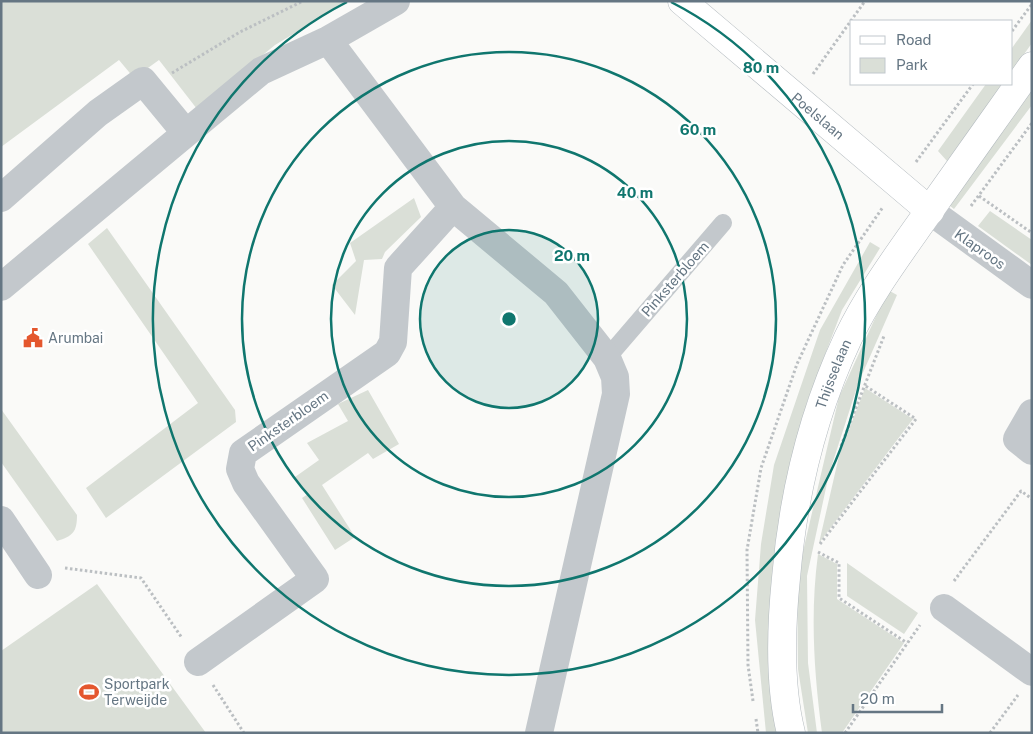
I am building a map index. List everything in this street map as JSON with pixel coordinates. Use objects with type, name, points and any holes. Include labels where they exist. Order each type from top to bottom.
[{"type":"street","points":[[1,287],[185,132],[261,71],[328,40],[396,1]]},
{"type":"street","name":"Poelslaan","points":[[682,1],[930,211]]},
{"type":"street","points":[[328,40],[453,207],[556,292],[607,358],[615,377],[616,394],[539,733]]},
{"type":"street","name":"Thijsselaan","points":[[791,733],[787,716],[782,622],[789,540],[798,482],[818,411],[848,338],[881,281],[1032,66]]},
{"type":"street","points":[[1,198],[98,112],[143,81],[185,132]]},
{"type":"street","name":"Pinksterbloem","points":[[198,662],[315,579],[246,483],[240,469],[243,453],[387,353],[393,342],[398,268],[453,207]]},
{"type":"street","name":"Klaproos","points":[[930,211],[953,230],[1032,285]]},
{"type":"street","points":[[1032,413],[1017,439],[1032,451]]},
{"type":"street","points":[[1,520],[38,575]]},
{"type":"street","points":[[935,613],[1026,682]]},
{"type":"lane","name":"Pinksterbloem","points":[[607,358],[723,223]]},
{"type":"path","points":[[150,90],[196,57],[303,1]]},
{"type":"path","points":[[852,20],[865,1]]},
{"type":"path","points":[[1013,31],[1032,4]]},
{"type":"path","points":[[812,76],[850,22]]},
{"type":"path","points":[[913,166],[972,85]]},
{"type":"path","points":[[953,230],[1032,123]]},
{"type":"path","points":[[979,196],[1032,233]]},
{"type":"path","points":[[838,455],[886,333]]},
{"type":"path","points":[[815,551],[916,419],[864,385]]},
{"type":"path","points":[[954,581],[1021,491],[1032,499]]},
{"type":"path","points":[[814,559],[817,541]]},
{"type":"path","points":[[815,551],[838,563],[839,598],[907,642]]},
{"type":"path","points":[[38,575],[51,566],[141,578],[244,733]]},
{"type":"path","points":[[845,733],[907,642],[935,613]]},
{"type":"path","points":[[990,733],[1026,682]]},
{"type":"green space","points":[[1,1],[348,1],[275,45],[197,109],[159,60],[134,78],[119,60],[1,147]]},
{"type":"green space","points":[[1032,20],[1032,43],[1013,70],[1013,47]]},
{"type":"green space","points":[[1032,80],[1032,105],[954,209],[945,202]]},
{"type":"green space","points":[[985,85],[1002,85],[947,161],[938,151]]},
{"type":"green space","points":[[414,198],[421,217],[385,252],[382,259],[364,260],[355,315],[332,285],[356,261],[350,243]]},
{"type":"green space","points":[[990,211],[1032,240],[1032,265],[978,226]]},
{"type":"green space","points":[[107,228],[235,410],[236,422],[106,518],[86,488],[198,403],[88,244]]},
{"type":"green space","points":[[870,242],[880,248],[842,310],[807,402],[774,585],[786,733],[766,733],[755,620],[761,544],[774,465],[820,330]]},
{"type":"green space","points":[[888,290],[897,295],[858,384],[829,474],[807,576],[808,663],[817,733],[808,733],[798,669],[797,577],[839,397]]},
{"type":"green space","points":[[865,388],[913,419],[819,543],[839,456]]},
{"type":"green space","points":[[368,390],[399,444],[373,459],[368,453],[322,485],[355,537],[335,550],[302,498],[308,494],[295,477],[319,460],[307,443],[348,421],[338,404]]},
{"type":"green space","points":[[1,409],[77,515],[75,529],[67,537],[57,541],[1,462]]},
{"type":"green space","points":[[818,554],[837,564],[837,599],[904,643],[842,733],[822,733],[814,644],[814,599]]},
{"type":"green space","points":[[847,563],[918,613],[904,634],[847,596]]},
{"type":"green space","name":"Sportpark Terweijde","points":[[97,584],[206,733],[1,733],[1,651]]},
{"type":"place","name":"Arumbai","points":[[33,338]]},
{"type":"place","name":"Sportpark Terweijde","points":[[89,692]]}]
